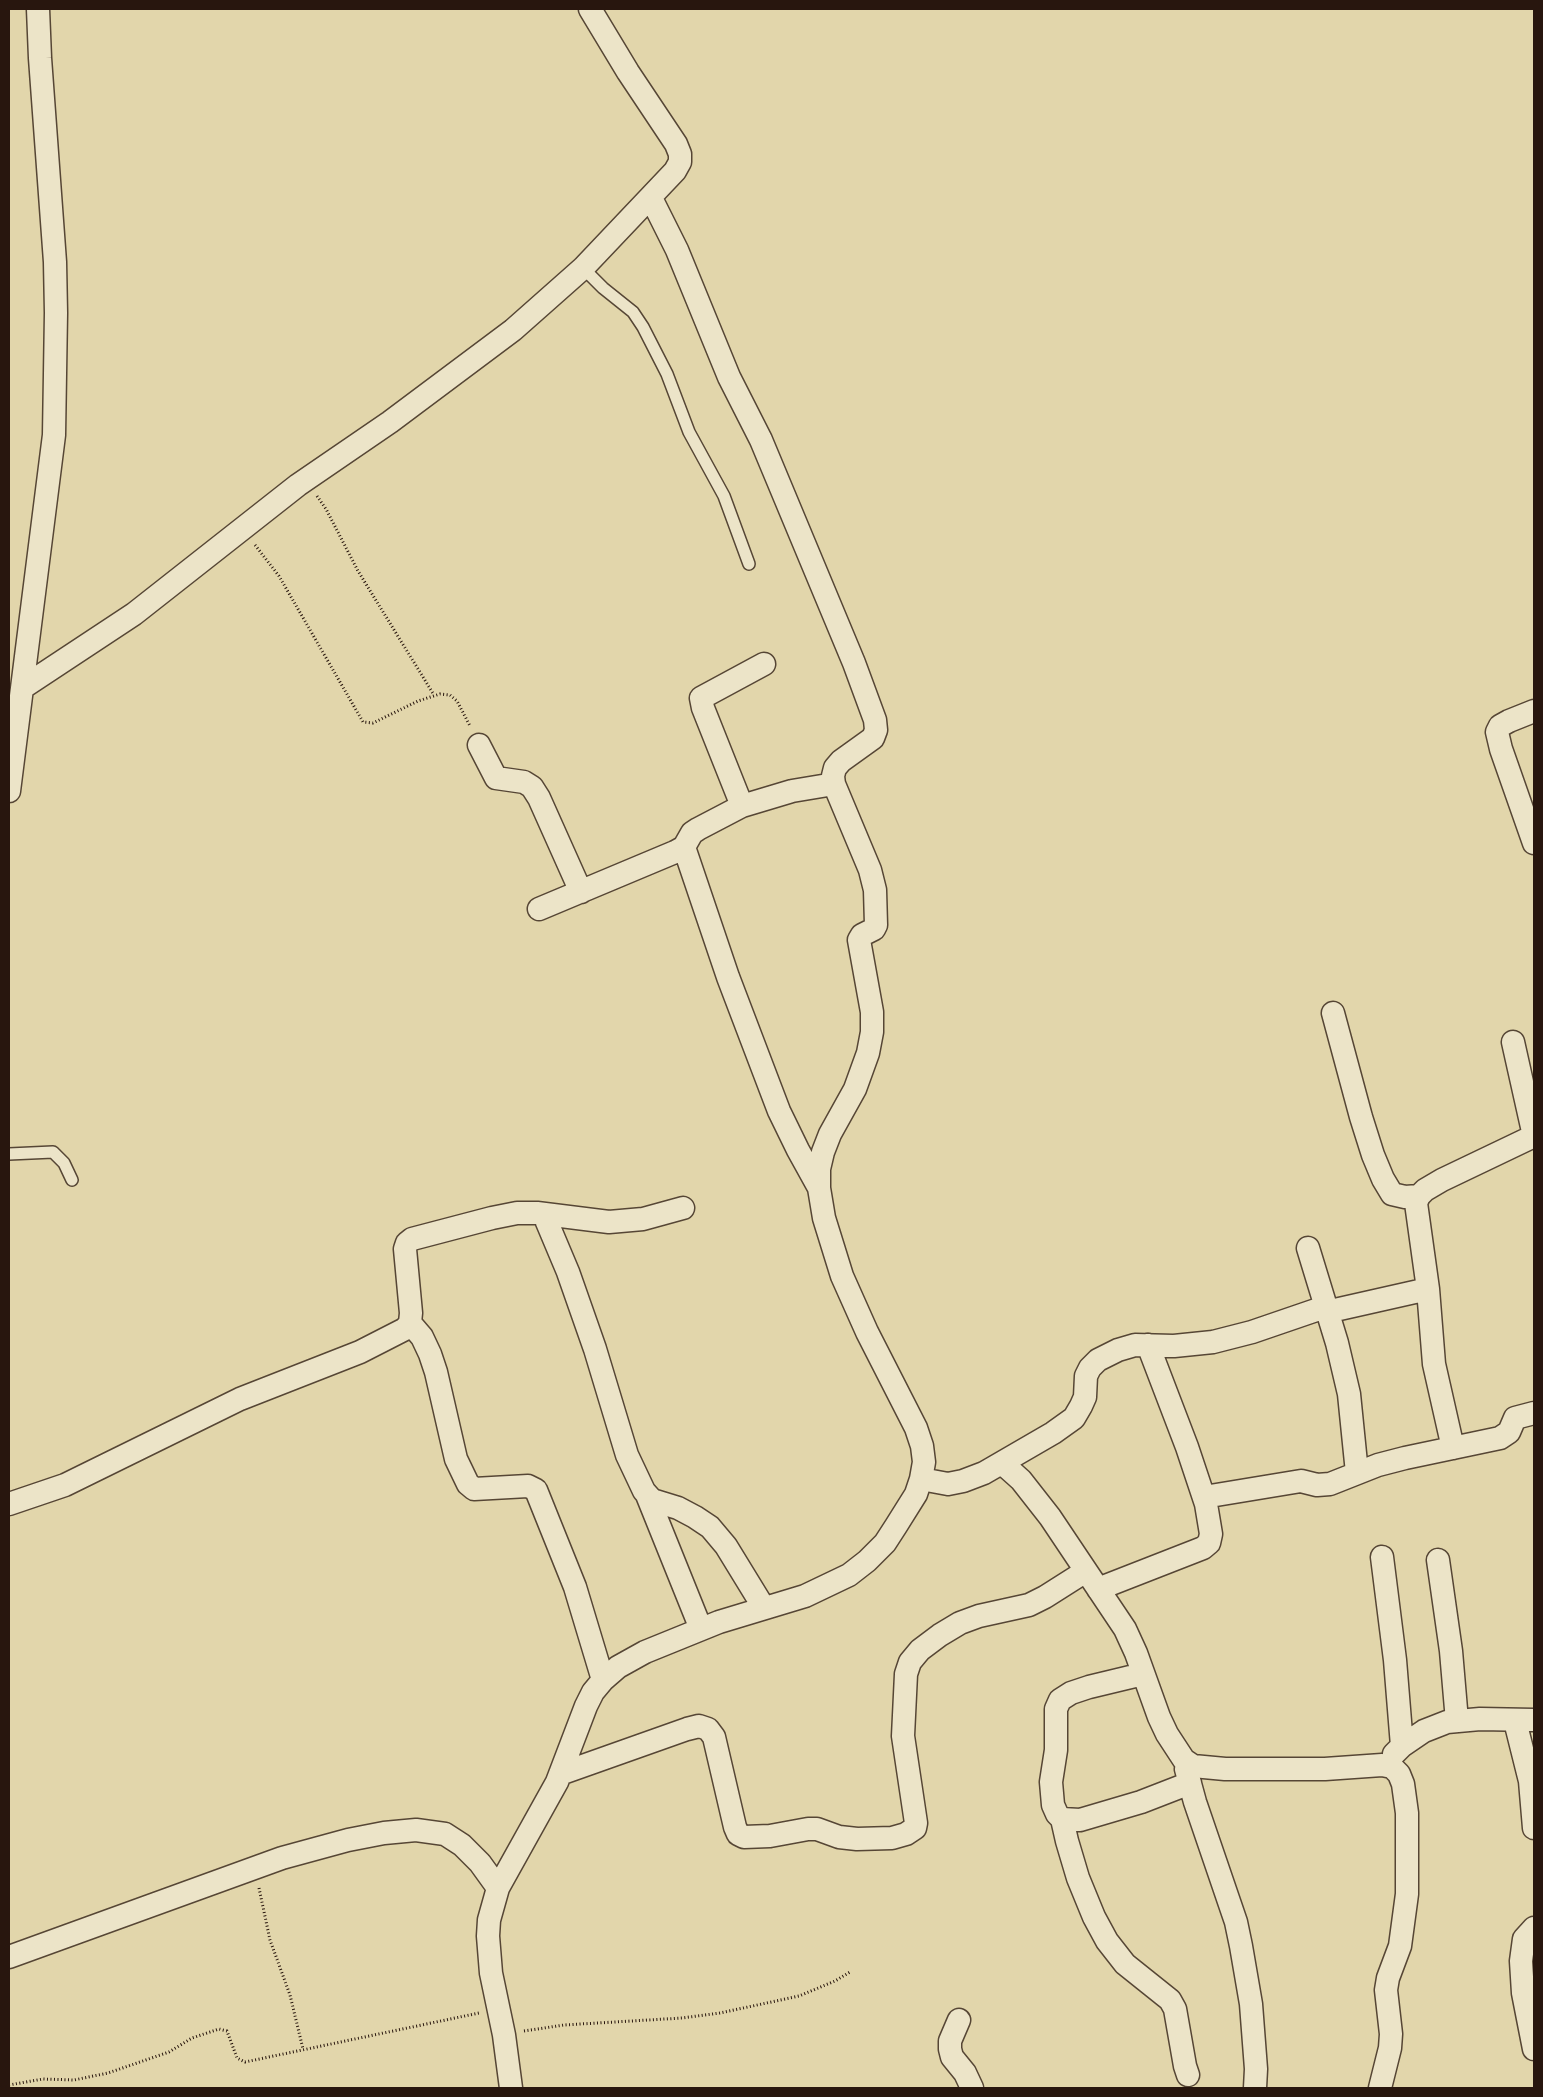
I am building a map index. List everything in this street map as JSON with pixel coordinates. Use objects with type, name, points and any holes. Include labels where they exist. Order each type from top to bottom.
[{"type":"street","points":[[9,791],[54,435],[56,371],[55,262],[38,9]]},
{"type":"street","points":[[22,688],[134,614],[298,485],[390,422],[513,330],[583,268],[675,171],[680,162],[680,154],[590,9]]},
{"type":"street","points":[[511,2088],[504,2035],[491,1973],[488,1936],[492,1906],[498,1888],[560,1774],[586,1706],[603,1680],[618,1667],[645,1652],[702,1628],[805,1596],[849,1575],[868,1561],[885,1543],[916,1494],[924,1462],[922,1446],[916,1428],[853,1304],[833,1249],[819,1188],[819,1169],[823,1152],[830,1134],[855,1089],[868,1053],[872,1032],[872,1012],[859,940],[862,935],[874,929],[876,925],[875,890],[870,870],[834,784],[833,776],[835,768],[841,761],[873,738],[876,730],[871,705],[761,440],[729,377],[677,250],[651,198]]},
{"type":"street","points":[[742,806],[703,708],[701,698],[764,664]]},
{"type":"street","points":[[1534,711],[1500,726],[1497,732],[1501,749],[1534,843]]},
{"type":"street","points":[[479,745],[496,778],[524,782],[532,787],[581,892]]},
{"type":"street","points":[[539,909],[684,847],[692,833],[742,806],[792,791],[834,784]]},
{"type":"street","points":[[684,847],[728,977],[779,1111],[819,1188]]},
{"type":"street","points":[[1333,1012],[1373,1155],[1383,1179],[1392,1194],[1405,1197],[1419,1196],[1442,1180],[1472,1164],[1534,1136],[1513,1042]]},
{"type":"street","points":[[1419,1196],[1416,1211],[1428,1289],[1434,1364],[1453,1448]]},
{"type":"street","points":[[9,1504],[66,1485],[240,1400],[360,1352],[406,1329],[410,1323],[411,1307],[405,1249],[407,1243],[412,1239],[517,1213],[619,1222],[643,1219],[683,1208]]},
{"type":"street","points":[[544,1215],[568,1272],[596,1349],[627,1455],[635,1475],[647,1495],[702,1628]]},
{"type":"street","points":[[1308,1248],[1349,1394],[1357,1473]]},
{"type":"street","points":[[921,1479],[948,1484],[984,1473],[1054,1433],[1074,1418],[1085,1397],[1086,1376],[1090,1368],[1098,1360],[1118,1350],[1135,1345],[1174,1346],[1213,1342],[1326,1309],[1428,1289]]},
{"type":"street","points":[[410,1323],[422,1337],[430,1354],[456,1459],[468,1484],[474,1489],[528,1486],[536,1490],[575,1587],[603,1680]]},
{"type":"street","points":[[560,1774],[699,1726],[708,1729],[714,1736],[734,1827],[738,1834],[744,1838],[817,1829],[839,1837],[857,1840],[892,1838],[906,1834],[915,1828],[916,1823],[903,1736],[906,1674],[910,1662],[920,1650],[960,1623],[979,1616],[1029,1605],[1045,1597],[1092,1580],[1203,1548],[1209,1543],[1211,1534],[1204,1497],[1148,1344]]},
{"type":"street","points":[[1204,1497],[1301,1481],[1317,1485],[1330,1484],[1357,1473],[1405,1458],[1505,1436],[1509,1432],[1515,1418],[1534,1413]]},
{"type":"street","points":[[1002,1463],[1034,1496],[1070,1545],[1125,1629],[1166,1734],[1184,1760],[1236,1922],[1253,2024],[1256,2069],[1255,2088]]},
{"type":"street","points":[[647,1495],[652,1500],[678,1508],[710,1527],[726,1546],[764,1608]]},
{"type":"street","points":[[1382,1556],[1395,1660],[1402,1746]]},
{"type":"street","points":[[1438,1560],[1451,1651],[1457,1722]]},
{"type":"street","points":[[1143,1674],[1089,1687],[1071,1693],[1060,1700],[1056,1709],[1056,1750],[1051,1794],[1057,1814],[1062,1819],[1078,1878],[1091,1910],[1107,1941],[1125,1964],[1170,2000],[1175,2008],[1188,2075]]},
{"type":"street","points":[[1382,1765],[1402,1746],[1424,1731],[1447,1722],[1480,1719],[1525,1720],[1534,1828]]},
{"type":"street","points":[[1184,1760],[1193,1766],[1225,1769],[1325,1769],[1382,1765],[1392,1767],[1399,1774],[1403,1784],[1407,1813],[1407,1866],[1400,1946],[1388,1978],[1386,1990],[1392,2034],[1380,2088]]},
{"type":"street","points":[[1062,1819],[1080,1820],[1141,1802],[1190,1783]]},
{"type":"street","points":[[9,1957],[254,1868],[348,1840],[384,1832],[416,1830],[445,1834],[462,1845],[480,1863],[498,1888]]},
{"type":"street","points":[[1534,1928],[1524,1939],[1520,1961],[1523,1993],[1534,2049]]},
{"type":"street","points":[[959,2020],[950,2041],[950,2049],[952,2056],[965,2073],[972,2088]]},
{"type":"lane","points":[[583,268],[603,288],[633,312],[643,327],[666,374],[689,432],[724,496],[749,564]]},
{"type":"lane","points":[[9,1154],[53,1152],[64,1163],[72,1180]]},
{"type":"path","points":[[298,485],[309,488],[326,509],[358,571],[434,696]]},
{"type":"path","points":[[235,534],[251,540],[279,576],[363,722],[373,723],[434,696],[440,694],[450,695],[457,701],[479,745]]},
{"type":"path","points":[[254,1868],[270,1940],[290,1996],[303,2049]]},
{"type":"path","points":[[504,2035],[564,2025],[682,2018],[720,2013],[799,1996],[835,1981],[850,1972]]},
{"type":"path","points":[[9,2085],[44,2079],[74,2080],[108,2073],[169,2052],[192,2038],[219,2029],[227,2031],[240,2061],[252,2061],[498,2009]]}]
